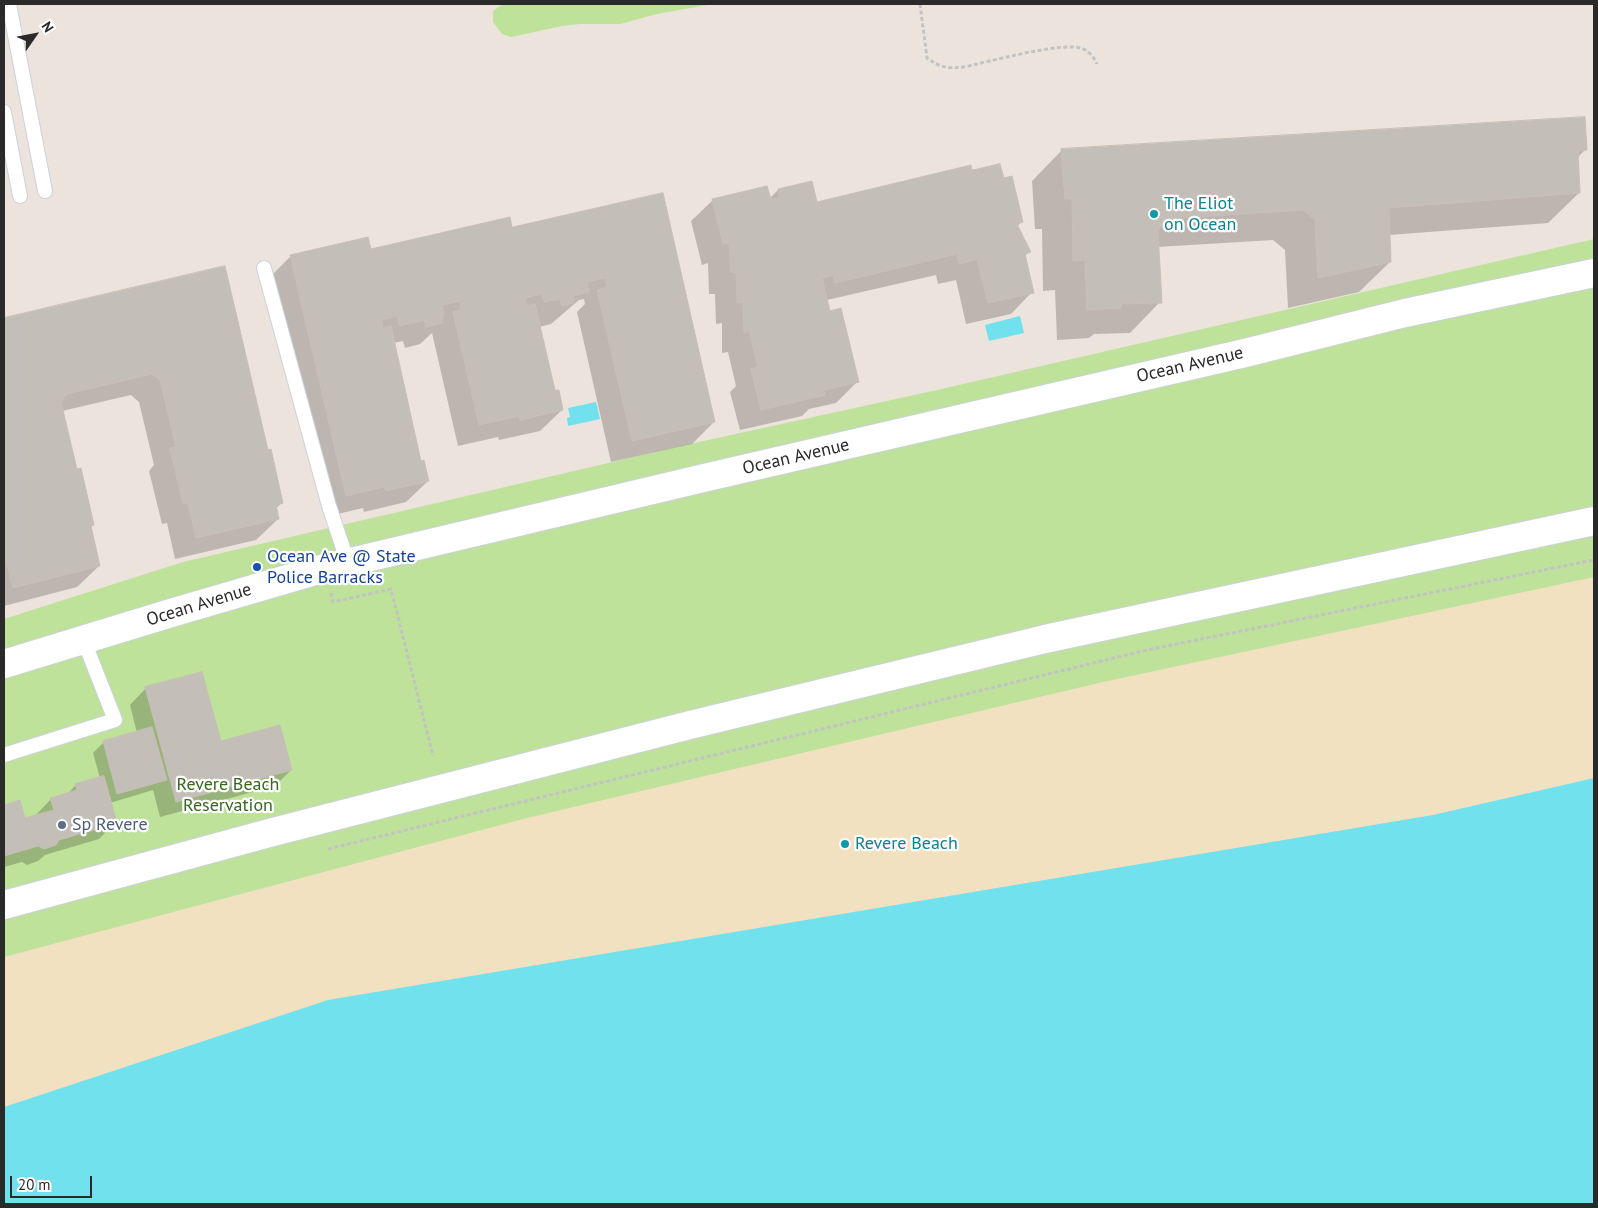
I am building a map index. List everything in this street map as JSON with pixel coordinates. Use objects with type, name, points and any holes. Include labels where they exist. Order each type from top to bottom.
[{"type":"main road","name":"Ocean Avenue","points":[[4,664],[171,613],[336,566],[1235,355],[1405,313],[1594,273]]},
{"type":"main road","points":[[4,905],[282,829],[690,725],[978,655],[1594,521]]},
{"type":"lane","points":[[9,4],[44,191]]},
{"type":"lane","points":[[4,112],[20,196]]},
{"type":"lane","points":[[264,268],[329,506],[336,566]]},
{"type":"lane","points":[[4,755],[115,720],[84,641]]},
{"type":"path","points":[[920,4],[927,58],[936,65],[949,69],[1052,49],[1069,48],[1082,48],[1094,56],[1097,64]]},
{"type":"path","points":[[321,851],[1146,650],[1594,560]]},
{"type":"path","points":[[336,566],[333,602],[391,589],[434,756]]},
{"type":"green space","points":[[503,4],[713,4],[657,14],[620,24],[562,26],[511,37],[502,34],[493,22],[493,11]]},
{"type":"green space","name":"Revere Beach Reservation","points":[[1594,239],[1594,778],[328,1000],[4,1107],[4,619],[183,562],[690,444],[937,390]]},
{"type":"sand","name":"Revere Beach","points":[[1594,577],[1594,778],[1433,815],[4,1107],[4,957],[527,818],[1103,682]]},
{"type":"water","points":[[1020,316],[1024,333],[989,341],[985,325]]},
{"type":"water","points":[[596,402],[600,419],[568,426],[567,418],[570,417],[568,408]]},
{"type":"water","points":[[1594,778],[1594,1204],[4,1204],[4,1107],[328,1000],[1433,815]]},
{"type":"building","name":"The Eliot on Ocean","points":[[1585,117],[1587,150],[1578,151],[1580,193],[1389,208],[1391,262],[1318,278],[1315,220],[1303,210],[1167,219],[1158,230],[1162,303],[1121,304],[1121,308],[1087,310],[1085,260],[1073,261],[1072,199],[1065,199],[1061,149]]},
{"type":"building","points":[[1000,164],[1004,178],[1012,176],[1023,222],[1017,224],[1031,252],[1025,254],[1034,293],[988,303],[977,259],[959,264],[957,254],[835,283],[833,275],[822,278],[830,311],[841,308],[859,382],[824,390],[825,395],[761,410],[751,369],[758,367],[749,331],[744,333],[743,302],[737,303],[736,273],[731,272],[729,243],[723,244],[712,199],[767,186],[771,199],[779,198],[778,189],[812,181],[817,202],[971,165],[972,170]]},
{"type":"building","points":[[663,193],[715,422],[632,441],[597,290],[607,287],[605,278],[587,282],[589,292],[573,296],[574,303],[562,306],[560,299],[544,302],[542,294],[525,298],[527,306],[535,304],[555,390],[559,390],[563,410],[520,420],[519,416],[479,425],[453,312],[461,310],[460,301],[442,305],[443,323],[426,327],[424,320],[399,326],[397,316],[382,320],[383,328],[391,326],[421,461],[424,460],[429,481],[386,491],[384,487],[346,496],[290,255],[368,237],[371,249],[510,217],[512,227]]},
{"type":"building","points":[[225,266],[268,450],[271,449],[283,503],[276,505],[279,519],[196,538],[188,503],[183,504],[170,448],[176,447],[160,380],[152,374],[67,394],[61,402],[77,469],[81,468],[94,525],[91,526],[100,566],[13,588],[4,553],[4,318]]},
{"type":"building","points":[[202,672],[221,741],[280,725],[292,770],[176,802],[145,687]]},
{"type":"building","points":[[152,727],[167,780],[117,794],[103,741]]},
{"type":"building","points":[[104,776],[117,823],[59,840],[56,845],[44,849],[38,846],[4,856],[4,805],[20,800],[25,818],[54,810],[50,798],[77,790],[75,784]]},
{"type":"place","name":"The Eliot on Ocean","points":[[1154,214]]},
{"type":"place","name":"Ocean Ave @ State Police Barracks","points":[[257,567]]},
{"type":"place","name":"Sp Revere","points":[[62,825]]},
{"type":"place","name":"Revere Beach","points":[[845,844]]}]
